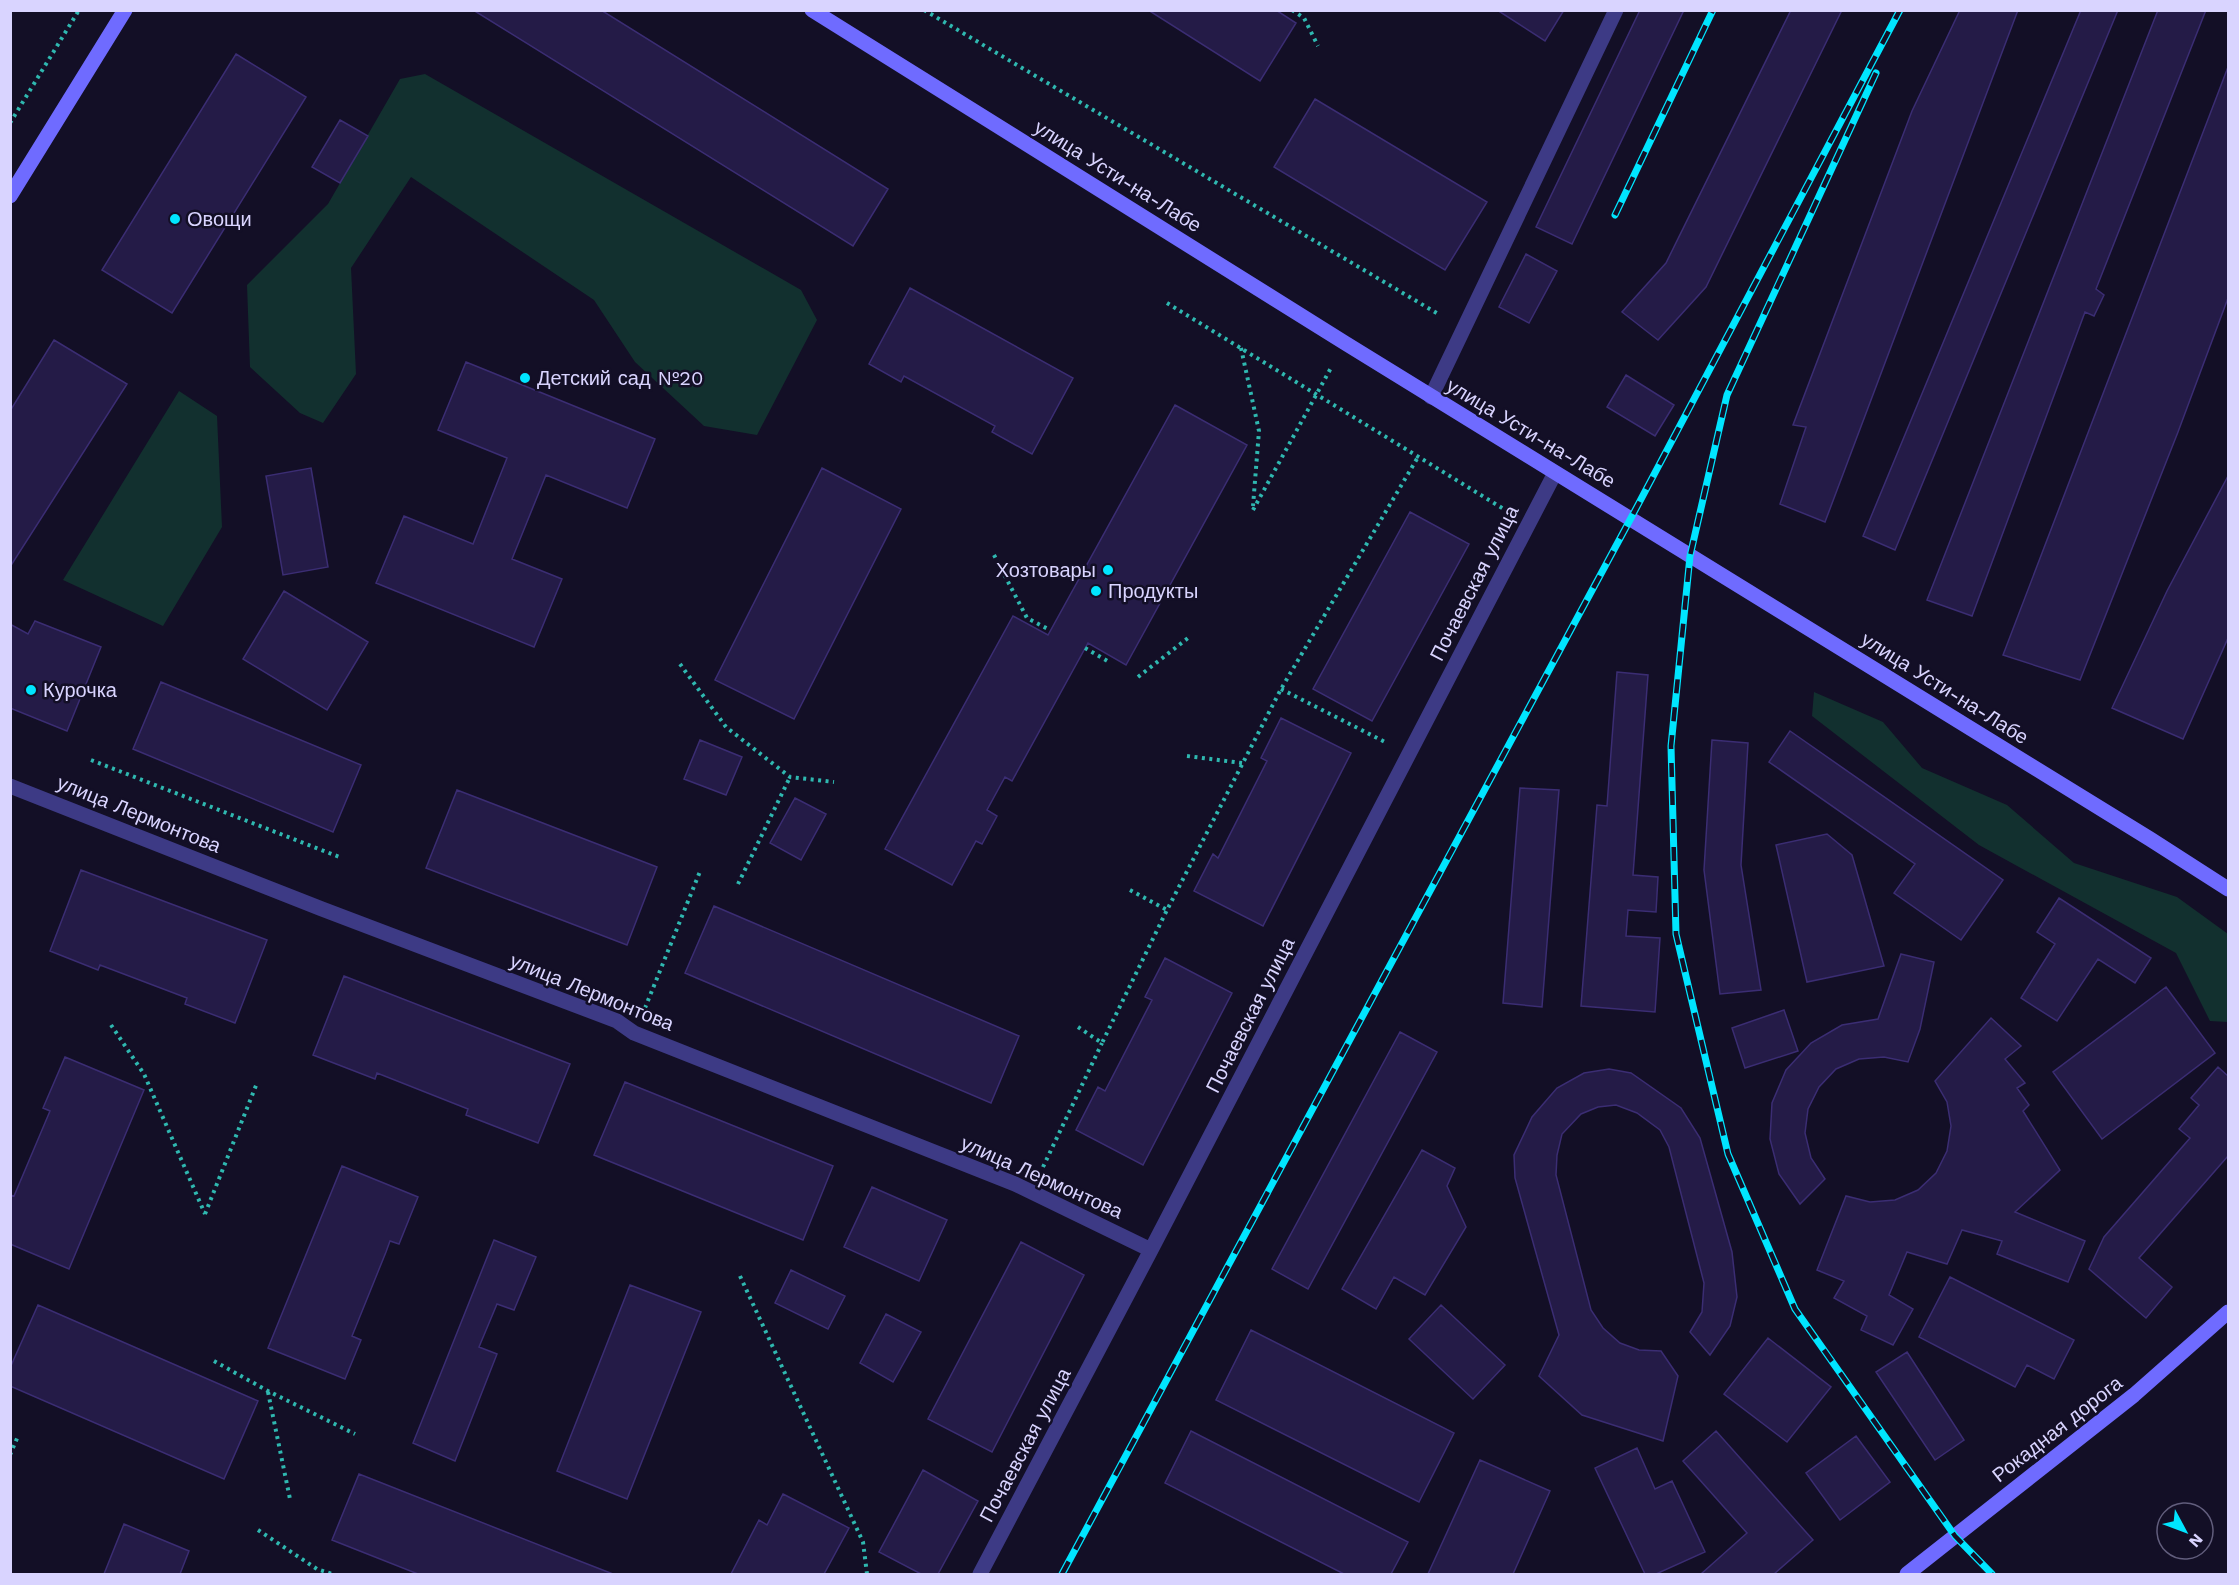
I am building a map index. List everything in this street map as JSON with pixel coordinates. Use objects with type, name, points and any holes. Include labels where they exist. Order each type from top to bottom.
[{"type":"street","points":[[10,196],[125,10]]},
{"type":"street","name":"улица Усти-на-Лабе","points":[[812,10],[1431,397],[2229,889]]},
{"type":"street","points":[[1431,397],[1616,10]]},
{"type":"street","name":"Почаевская улица","points":[[980,1575],[1555,473]]},
{"type":"street","name":"улица Лермонтова","points":[[10,786],[333,914],[617,1021],[634,1034],[1032,1192],[1151,1250]]},
{"type":"street","name":"Рокадная дорога","points":[[1907,1575],[2134,1395],[2229,1312]]},
{"type":"path","points":[[10,123],[80,10]]},
{"type":"path","points":[[924,10],[1464,328]]},
{"type":"path","points":[[1292,10],[1304,18],[1318,46]]},
{"type":"path","points":[[1167,303],[1528,524]]},
{"type":"path","points":[[1241,348],[1259,431],[1253,510],[1345,343]]},
{"type":"path","points":[[1032,1192],[1167,910],[1242,763],[1281,689],[1418,457]]},
{"type":"path","points":[[994,555],[1027,618],[1050,630]]},
{"type":"path","points":[[1138,677],[1188,638]]},
{"type":"path","points":[[1085,648],[1109,662]]},
{"type":"path","points":[[680,664],[726,727],[790,777],[834,783]]},
{"type":"path","points":[[1281,689],[1409,755]]},
{"type":"path","points":[[1187,756],[1242,763]]},
{"type":"path","points":[[91,760],[342,858]]},
{"type":"path","points":[[738,884],[790,777]]},
{"type":"path","points":[[634,1034],[701,869]]},
{"type":"path","points":[[1130,890],[1167,910]]},
{"type":"path","points":[[111,1025],[144,1074],[205,1214],[257,1083]]},
{"type":"path","points":[[1078,1027],[1102,1043]]},
{"type":"path","points":[[740,1276],[863,1542],[867,1575]]},
{"type":"path","points":[[214,1361],[354,1434]]},
{"type":"path","points":[[268,1391],[290,1498]]},
{"type":"path","points":[[10,1455],[18,1436]]},
{"type":"path","points":[[258,1530],[317,1569],[332,1575]]},
{"type":"green space","points":[[425,74],[801,290],[817,320],[757,435],[704,426],[635,362],[594,300],[411,177],[351,268],[356,374],[323,423],[300,413],[250,367],[247,285],[328,204],[400,79]]},
{"type":"green space","points":[[179,391],[217,416],[222,527],[163,626],[63,580]]},
{"type":"green space","points":[[1814,692],[1883,722],[1922,768],[2007,805],[2074,863],[2177,897],[2228,934],[2228,1022],[2210,1021],[2176,953],[1979,845],[1812,716]]},
{"type":"building","points":[[473,10],[601,10],[888,189],[853,246]]},
{"type":"building","points":[[1148,10],[1276,10],[1296,23],[1260,81]]},
{"type":"building","points":[[1497,10],[1564,10],[1545,41]]},
{"type":"building","points":[[1640,10],[1684,10],[1572,244],[1536,227]]},
{"type":"building","points":[[1791,10],[1842,10],[1706,287],[1658,340],[1622,312],[1666,263]]},
{"type":"building","points":[[1960,10],[2018,10],[1825,522],[1780,504],[1806,427],[1793,425],[1912,111]]},
{"type":"building","points":[[2081,10],[2118,10],[1895,550],[1863,536]]},
{"type":"building","points":[[2158,10],[2206,10],[2096,289],[2104,295],[2094,316],[2085,312],[1972,616],[1927,600]]},
{"type":"building","points":[[236,54],[306,97],[172,313],[102,270]]},
{"type":"building","points":[[2228,67],[2228,298],[2080,680],[2003,655]]},
{"type":"building","points":[[1315,99],[1487,202],[1445,270],[1274,167]]},
{"type":"building","points":[[340,120],[368,136],[340,183],[312,167]]},
{"type":"building","points":[[1526,254],[1557,271],[1529,323],[1499,307]]},
{"type":"building","points":[[910,288],[1073,378],[1032,454],[992,432],[995,426],[904,376],[901,382],[869,364]]},
{"type":"building","points":[[54,340],[127,384],[10,567],[10,411]]},
{"type":"building","points":[[466,362],[655,439],[627,508],[546,475],[512,559],[562,579],[534,647],[376,583],[404,516],[473,544],[507,458],[438,430]]},
{"type":"building","points":[[1626,375],[1674,405],[1655,436],[1607,407]]},
{"type":"building","points":[[1175,405],[1247,445],[1126,665],[1088,643],[1012,781],[1005,777],[987,810],[997,816],[982,844],[976,841],[952,885],[885,849],[1013,616],[1048,635]]},
{"type":"building","points":[[311,468],[328,567],[283,575],[266,476]]},
{"type":"building","points":[[822,468],[901,509],[794,719],[715,680]]},
{"type":"building","points":[[2228,476],[2228,638],[2183,739],[2112,708],[2167,591]]},
{"type":"building","points":[[1410,512],[1469,544],[1372,721],[1313,689]]},
{"type":"building","points":[[284,591],[368,642],[327,710],[243,659]]},
{"type":"building","points":[[35,621],[101,647],[67,731],[10,708],[10,624],[28,634]]},
{"type":"building","points":[[1617,672],[1648,675],[1633,875],[1658,877],[1656,912],[1628,910],[1626,936],[1660,938],[1655,1012],[1581,1006],[1597,805],[1607,806]]},
{"type":"building","points":[[161,682],[361,765],[333,832],[133,749]]},
{"type":"building","points":[[1281,718],[1351,753],[1263,926],[1194,891],[1213,854],[1218,858],[1267,761],[1261,758]]},
{"type":"building","points":[[1790,731],[2003,880],[1961,940],[1894,893],[1915,864],[1769,762]]},
{"type":"building","points":[[700,740],[742,757],[726,795],[684,779]]},
{"type":"building","points":[[1712,740],[1748,743],[1741,865],[1761,990],[1720,994],[1704,870]]},
{"type":"building","points":[[1520,788],[1559,790],[1542,1007],[1503,1003]]},
{"type":"building","points":[[457,790],[657,867],[627,945],[426,868]]},
{"type":"building","points":[[795,798],[826,814],[801,860],[770,843]]},
{"type":"building","points":[[1827,834],[1852,855],[1884,966],[1807,982],[1776,845]]},
{"type":"building","points":[[81,870],[267,940],[235,1023],[185,1004],[187,998],[100,965],[98,970],[50,951]]},
{"type":"building","points":[[2059,898],[2151,958],[2135,983],[2098,959],[2057,1021],[2021,998],[2055,944],[2037,932]]},
{"type":"building","points":[[714,906],[1019,1036],[991,1103],[685,973]]},
{"type":"building","points":[[1901,954],[1934,962],[1920,1029],[1908,1062],[1884,1057],[1859,1059],[1836,1069],[1819,1087],[1808,1109],[1805,1133],[1811,1158],[1825,1179],[1800,1204],[1779,1174],[1770,1139],[1772,1103],[1786,1070],[1811,1043],[1842,1025],[1878,1019]]},
{"type":"building","points":[[1165,958],[1232,993],[1143,1165],[1076,1130],[1098,1087],[1105,1091],[1152,1000],[1145,997]]},
{"type":"building","points":[[344,976],[570,1064],[538,1143],[466,1115],[468,1109],[377,1073],[375,1079],[313,1055]]},
{"type":"building","points":[[2166,987],[2215,1053],[2102,1139],[2053,1072]]},
{"type":"building","points":[[1784,1010],[1798,1051],[1745,1068],[1732,1028]]},
{"type":"building","points":[[1991,1018],[2021,1046],[2005,1059],[2025,1083],[2017,1088],[2029,1105],[2023,1111],[2060,1170],[2015,1212],[2085,1241],[2068,1282],[1997,1254],[2002,1241],[1962,1230],[1947,1264],[1907,1252],[1889,1295],[1913,1309],[1893,1345],[1861,1330],[1867,1316],[1834,1298],[1844,1281],[1817,1270],[1846,1196],[1870,1202],[1895,1200],[1918,1190],[1936,1173],[1947,1151],[1951,1126],[1947,1102],[1935,1081]]},
{"type":"building","points":[[1400,1032],[1437,1052],[1308,1289],[1272,1269]]},
{"type":"building","points":[[65,1057],[144,1090],[69,1269],[10,1244],[10,1195],[14,1196],[50,1111],[43,1108]]},
{"type":"building","points":[[2218,1067],[2228,1076],[2228,1156],[2139,1258],[2172,1287],[2146,1318],[2089,1269],[2104,1237],[2190,1138],[2179,1129],[2199,1105],[2191,1098]]},
{"type":"building","points":[[1609,1069],[1631,1073],[1681,1108],[1700,1138],[1732,1252],[1737,1297],[1730,1326],[1710,1355],[1690,1332],[1702,1312],[1704,1283],[1669,1147],[1660,1130],[1637,1113],[1616,1105],[1598,1107],[1581,1114],[1562,1134],[1557,1155],[1556,1175],[1591,1310],[1603,1328],[1620,1343],[1639,1350],[1661,1351],[1678,1376],[1663,1441],[1582,1415],[1539,1376],[1559,1335],[1515,1178],[1514,1155],[1532,1117],[1557,1088],[1584,1073]]},
{"type":"building","points":[[625,1082],[833,1166],[803,1240],[594,1155]]},
{"type":"building","points":[[1422,1150],[1455,1168],[1447,1186],[1466,1227],[1425,1295],[1394,1277],[1376,1309],[1342,1289]]},
{"type":"building","points":[[342,1166],[418,1197],[399,1244],[390,1241],[352,1336],[361,1340],[345,1379],[268,1348]]},
{"type":"building","points":[[872,1187],[947,1220],[919,1281],[844,1247]]},
{"type":"building","points":[[494,1240],[536,1257],[514,1310],[497,1304],[479,1347],[497,1354],[455,1461],[413,1443]]},
{"type":"building","points":[[1021,1242],[1084,1275],[992,1452],[928,1419]]},
{"type":"building","points":[[791,1270],[845,1296],[828,1329],[775,1303]]},
{"type":"building","points":[[1950,1277],[2074,1340],[2054,1379],[2027,1365],[2015,1387],[1919,1337]]},
{"type":"building","points":[[630,1285],[701,1312],[627,1499],[557,1471]]},
{"type":"building","points":[[38,1305],[258,1401],[224,1479],[10,1386],[10,1368]]},
{"type":"building","points":[[1441,1305],[1505,1365],[1473,1399],[1409,1339]]},
{"type":"building","points":[[886,1314],[921,1332],[893,1382],[860,1363]]},
{"type":"building","points":[[1251,1330],[1454,1433],[1419,1502],[1216,1400]]},
{"type":"building","points":[[1768,1338],[1831,1387],[1787,1442],[1724,1394]]},
{"type":"building","points":[[1907,1352],[1964,1440],[1935,1460],[1876,1372]]},
{"type":"building","points":[[1191,1431],[1408,1542],[1391,1574],[1344,1574],[1165,1483]]},
{"type":"building","points":[[1716,1431],[1813,1540],[1774,1574],[1701,1574],[1747,1533],[1683,1461]]},
{"type":"building","points":[[1856,1436],[1890,1482],[1840,1520],[1806,1473]]},
{"type":"building","points":[[1637,1448],[1655,1489],[1672,1481],[1705,1552],[1656,1574],[1645,1574],[1595,1468]]},
{"type":"building","points":[[1480,1460],[1550,1491],[1513,1574],[1428,1574]]},
{"type":"building","points":[[923,1470],[978,1501],[938,1574],[921,1574],[879,1552]]},
{"type":"building","points":[[359,1474],[613,1574],[418,1574],[332,1540]]},
{"type":"building","points":[[783,1494],[849,1528],[824,1574],[731,1574],[759,1520],[767,1525]]},
{"type":"building","points":[[124,1524],[189,1551],[180,1574],[104,1574]]},
{"type":"railway","points":[[1615,215],[1713,10]]},
{"type":"railway","points":[[1062,1574],[1631,518],[1900,10]]},
{"type":"railway","points":[[1876,73],[1727,395],[1690,556],[1671,746],[1676,934],[1728,1154],[1795,1309],[1955,1536],[1992,1574]]},
{"type":"place","name":"Овощи","points":[[175,219]]},
{"type":"place","name":"Детский сад №20","points":[[525,378]]},
{"type":"place","name":"Хозтовары","points":[[1108,570]]},
{"type":"place","name":"Продукты","points":[[1096,591]]},
{"type":"place","name":"Курочка","points":[[31,690]]}]
